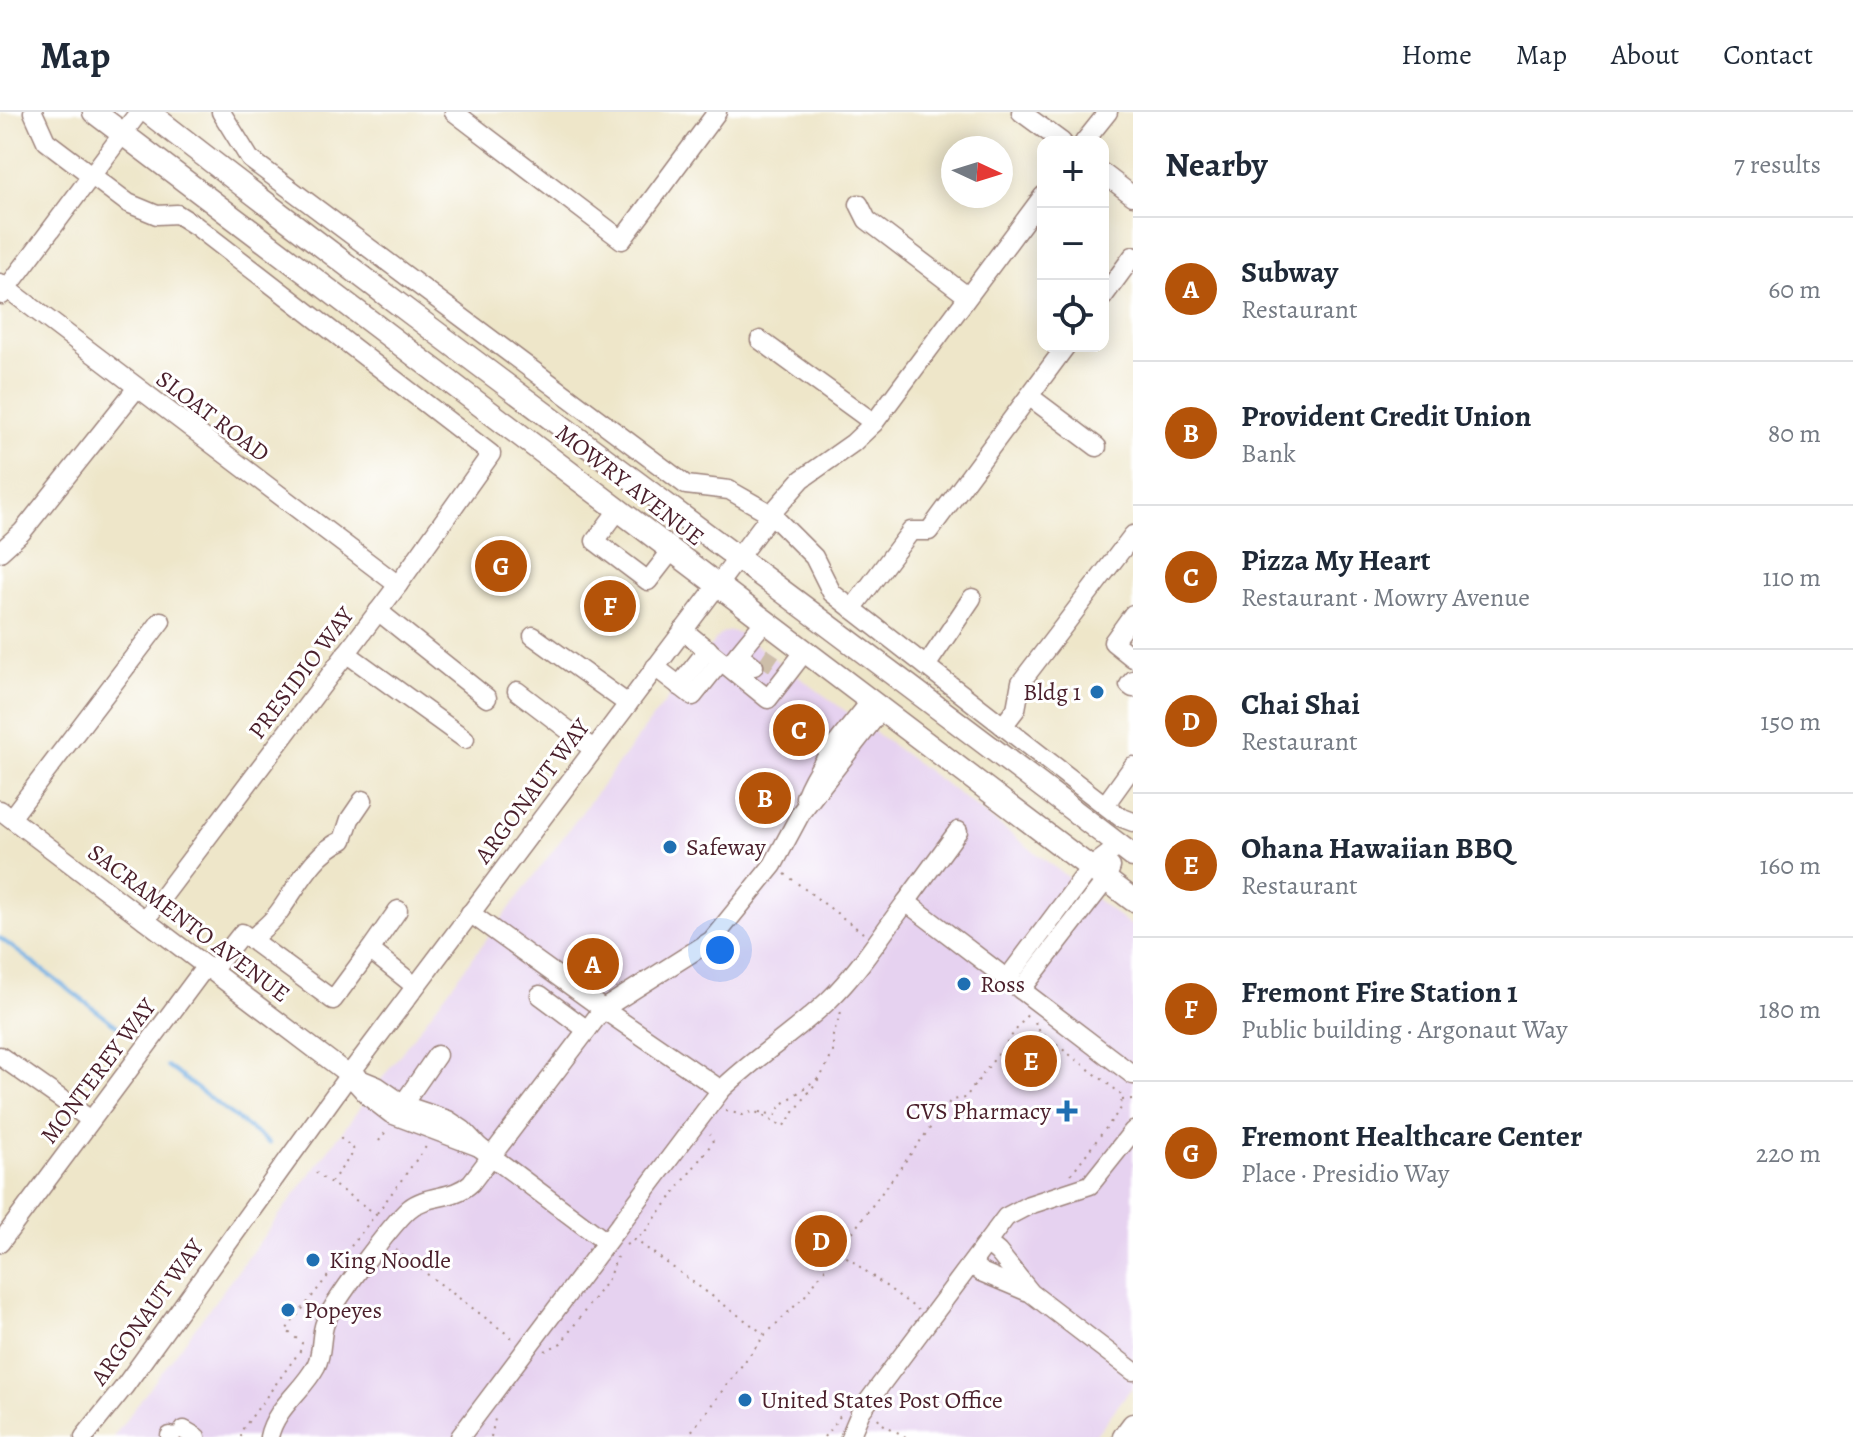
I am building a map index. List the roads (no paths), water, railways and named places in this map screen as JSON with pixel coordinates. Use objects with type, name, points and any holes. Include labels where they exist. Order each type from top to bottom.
[{"type":"main road","name":"MOWRY AVENUE","points":[[94,112],[1133,900]]},
{"type":"main road","name":"MOWRY AVENUE","points":[[148,112],[261,201],[1128,852]]},
{"type":"main road","points":[[1124,1437],[1133,1425]]},
{"type":"street","points":[[33,112],[46,141],[90,176]]},
{"type":"street","points":[[2,290],[139,112]]},
{"type":"street","name":"MOWRY AVENUE","points":[[221,112],[250,159],[686,485],[729,490],[771,514],[814,557],[832,593],[1120,817],[1133,822]]},
{"type":"street","points":[[454,112],[622,240],[717,112]]},
{"type":"street","points":[[1021,112],[1054,136]]},
{"type":"street","points":[[1089,136],[1108,112]]},
{"type":"street","name":"PRESIDIO WAY","points":[[90,176],[128,203],[157,215],[177,214],[196,226],[491,454],[398,585],[145,920]]},
{"type":"street","points":[[1109,178],[1133,196]]},
{"type":"street","points":[[859,204],[867,220],[967,296]]},
{"type":"street","name":"ARGONAUT WAY","points":[[84,1437],[124,1387],[415,986],[771,514],[802,479],[853,443],[874,423],[1037,204]]},
{"type":"street","points":[[1109,289],[1133,256]]},
{"type":"street","name":"SLOAT ROAD","points":[[2,290],[398,585]]},
{"type":"street","points":[[760,340],[874,423]]},
{"type":"street","points":[[852,609],[911,531],[929,531],[1062,352]]},
{"type":"street","points":[[0,552],[22,532],[136,389]]},
{"type":"street","points":[[1029,396],[1097,447]]},
{"type":"street","points":[[619,509],[595,541],[648,581],[672,550]]},
{"type":"street","points":[[1003,726],[1016,709],[1021,682],[1133,535]]},
{"type":"street","points":[[926,666],[972,598]]},
{"type":"street","points":[[378,611],[487,698]]},
{"type":"street","points":[[1133,614],[1113,642],[1133,658]]},
{"type":"street","points":[[6,814],[161,621]]},
{"type":"street","points":[[655,667],[679,686],[728,655],[765,621]]},
{"type":"street","points":[[683,630],[728,655],[771,670],[805,651]]},
{"type":"street","points":[[533,636],[628,704]]},
{"type":"street","points":[[346,653],[465,739]]},
{"type":"street","points":[[728,655],[768,699],[771,670]]},
{"type":"street","points":[[1133,680],[1129,685],[1133,688]]},
{"type":"street","points":[[517,691],[593,749]]},
{"type":"street","points":[[269,1437],[272,1425],[317,1364],[325,1322],[382,1241],[414,1205],[464,1190],[485,1152],[603,1009],[712,940],[773,865],[802,811],[813,778],[875,706]]},
{"type":"street","points":[[1105,805],[1133,766]]},
{"type":"street","points":[[363,800],[350,819],[343,840],[329,846],[306,872],[277,916],[251,939],[333,1000],[398,910]]},
{"type":"street","name":"SACRAMENTO AVENUE","points":[[6,814],[349,1075]]},
{"type":"street","points":[[460,1437],[606,1242],[747,1064],[828,1001],[846,982],[958,831]]},
{"type":"street","points":[[1014,984],[1098,874],[1128,852]]},
{"type":"street","points":[[906,902],[1133,1075]]},
{"type":"street","points":[[470,913],[723,1098]]},
{"type":"street","name":"MONTEREY WAY","points":[[0,1243],[209,968],[242,933],[251,939]]},
{"type":"street","points":[[370,950],[415,986]]},
{"type":"street","points":[[540,995],[587,1030]]},
{"type":"street","points":[[403,1104],[437,1055]]},
{"type":"street","points":[[0,1056],[91,1120]]},
{"type":"street","points":[[349,1075],[377,1086],[403,1104],[448,1120],[485,1152],[606,1242]]},
{"type":"street","points":[[349,1075],[369,1097],[391,1114],[485,1152]]},
{"type":"street","points":[[850,1437],[861,1411],[1006,1217],[1029,1205],[1090,1185],[1133,1131]]},
{"type":"street","points":[[987,1243],[1031,1293],[1133,1371]]},
{"type":"street","points":[[972,1264],[981,1272],[1031,1293]]},
{"type":"waterway","points":[[0,938],[129,1035]]},
{"type":"waterway","points":[[167,1066],[269,1143]]},
{"type":"tunnel","points":[[762,656],[774,664]]},
{"type":"place","name":"Fremont Healthcare Center","points":[[501,566]]},
{"type":"place","name":"Fremont Fire Station 1","points":[[610,606]]},
{"type":"place","name":"Bldg 1","points":[[1097,692]]},
{"type":"place","name":"Pizza My Heart","points":[[799,730]]},
{"type":"place","name":"Provident Credit Union","points":[[765,798]]},
{"type":"place","name":"Safeway","points":[[670,847]]},
{"type":"place","name":"Subway","points":[[593,964]]},
{"type":"place","name":"Ross","points":[[964,984]]},
{"type":"place","name":"Ohana Hawaiian BBQ","points":[[1031,1061]]},
{"type":"place","name":"CVS Pharmacy","points":[[1067,1111]]},
{"type":"place","name":"Chai Shai","points":[[821,1241]]},
{"type":"place","name":"King Noodle","points":[[313,1260]]},
{"type":"place","name":"Popeyes","points":[[288,1310]]},
{"type":"place","name":"United States Post Office","points":[[745,1400]]}]
